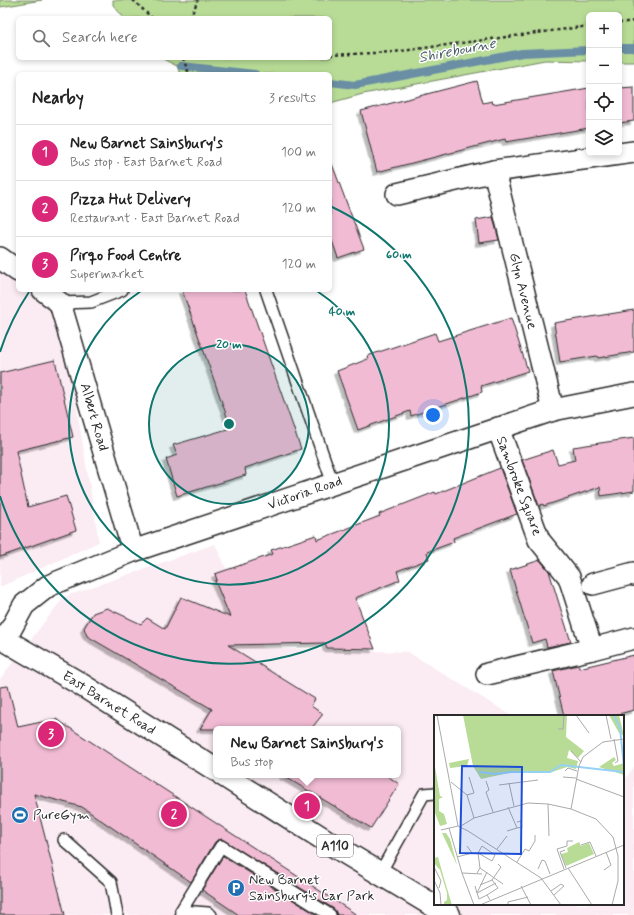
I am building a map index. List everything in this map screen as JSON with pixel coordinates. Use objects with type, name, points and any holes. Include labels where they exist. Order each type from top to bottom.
[{"type":"main road","name":"East Barnet Road","points":[[2,639],[77,682],[213,768]]},
{"type":"main road","name":"A110","points":[[228,778],[336,847],[449,915]]},
{"type":"street","points":[[397,194],[494,171],[634,152]]},
{"type":"street","name":"Glyn Avenue","points":[[494,171],[553,410]]},
{"type":"street","points":[[0,258],[16,270]]},
{"type":"street","points":[[46,292],[60,303]]},
{"type":"street","name":"Albert Road","points":[[60,303],[133,551]]},
{"type":"street","name":"Victoria Road","points":[[2,639],[24,605],[48,586],[133,551],[553,410],[634,394]]},
{"type":"street","name":"Sambroke Square","points":[[498,428],[539,540],[569,577],[592,649]]},
{"type":"street","points":[[593,584],[634,573],[634,575]]},
{"type":"street","points":[[487,674],[634,638]]},
{"type":"lane","points":[[60,303],[91,302],[117,292]]},
{"type":"lane","points":[[267,292],[333,484]]},
{"type":"lane","points":[[380,873],[424,794],[434,793]]},
{"type":"lane","points":[[64,840],[111,882],[117,915]]},
{"type":"lane","points":[[182,913],[221,846],[330,915]]},
{"type":"lane","points":[[182,913],[208,913],[211,915]]},
{"type":"path","points":[[133,0],[150,16]]},
{"type":"path","points":[[191,16],[198,0]]},
{"type":"path","points":[[622,23],[634,21]]},
{"type":"path","points":[[332,55],[394,52],[586,26]]},
{"type":"path","points":[[184,60],[188,72]]},
{"type":"shaded area","points":[[0,257],[16,269],[16,292],[46,292],[59,302],[99,542],[0,587]]},
{"type":"shaded area","points":[[215,544],[263,648],[408,652],[510,715],[434,715],[434,905],[624,905],[624,781],[634,767],[634,915],[0,915],[0,679],[64,597]]},
{"type":"green space","points":[[0,0],[42,0],[0,7]]},
{"type":"green space","points":[[113,0],[634,0],[634,62],[622,62],[622,12],[586,12],[586,61],[545,60],[363,94],[332,102],[332,72],[179,72],[177,66],[165,60],[332,60],[332,16],[122,16],[113,5]]},
{"type":"building","points":[[477,81],[483,103],[492,101],[493,104],[586,88],[586,129],[506,142],[505,139],[377,172],[361,111]]},
{"type":"building","points":[[634,87],[634,121],[622,123],[622,88]]},
{"type":"building","points":[[332,164],[364,249],[338,258],[332,241]]},
{"type":"building","points":[[493,217],[499,240],[479,243],[476,220]]},
{"type":"building","points":[[183,292],[246,292],[301,449],[245,468],[246,475],[177,496],[166,459],[177,455],[173,445],[231,428]]},
{"type":"building","points":[[634,310],[634,352],[560,362],[554,323]]},
{"type":"building","points":[[511,318],[528,371],[481,386],[482,392],[411,416],[410,411],[358,430],[337,371],[368,359],[367,356],[435,333],[438,341]]},
{"type":"building","points":[[55,360],[73,437],[16,451],[28,507],[66,496],[76,530],[0,557],[0,373]]},
{"type":"building","points":[[634,438],[634,491],[601,496],[600,487],[544,506],[543,504],[539,506],[522,460],[553,450],[558,464],[575,460],[573,447]]},
{"type":"building","points":[[500,468],[517,514],[453,538],[454,542],[427,552],[429,559],[397,571],[400,580],[355,598],[375,649],[327,648],[325,643],[228,645],[315,699],[311,706],[323,714],[313,726],[213,726],[213,729],[200,729],[212,709],[87,636],[84,628],[93,613],[107,608],[141,624],[147,618],[165,629],[181,597],[230,617],[215,581],[217,580],[215,574],[273,554],[271,550],[316,535],[317,540],[380,516],[379,514],[435,492],[436,494]]},
{"type":"building","points":[[540,560],[549,571],[571,642],[547,647],[545,639],[532,643],[510,570]]},
{"type":"building","points":[[634,655],[634,710],[615,715],[564,715],[553,671],[578,665],[579,668]]},
{"type":"building","points":[[8,686],[18,727],[56,719],[357,915],[337,915],[334,909],[222,839],[215,842],[191,882],[82,807],[34,794],[65,915],[0,915],[0,687]]},
{"type":"building","points":[[287,778],[390,778],[399,784],[371,828]]},
{"type":"building","points":[[223,856],[317,915],[239,915],[202,890]]},
{"type":"waterway","name":"Shirebourne","points":[[622,48],[634,48]]},
{"type":"waterway","name":"Shirebourne","points":[[332,82],[355,85],[522,53],[586,50]]},
{"type":"waterway","name":"Shirebourne","points":[[181,66],[236,72]]},
{"type":"place","name":"Pirqo Food Centre","points":[[51,734]]},
{"type":"place","name":"New Barnet Sainsbury's","points":[[307,806]]},
{"type":"place","name":"Pizza Hut Delivery","points":[[174,814]]},
{"type":"place","name":"PureGym","points":[[20,815]]},
{"type":"place","name":"New Barnet Sainsbury's Car Park","points":[[236,888]]}]
